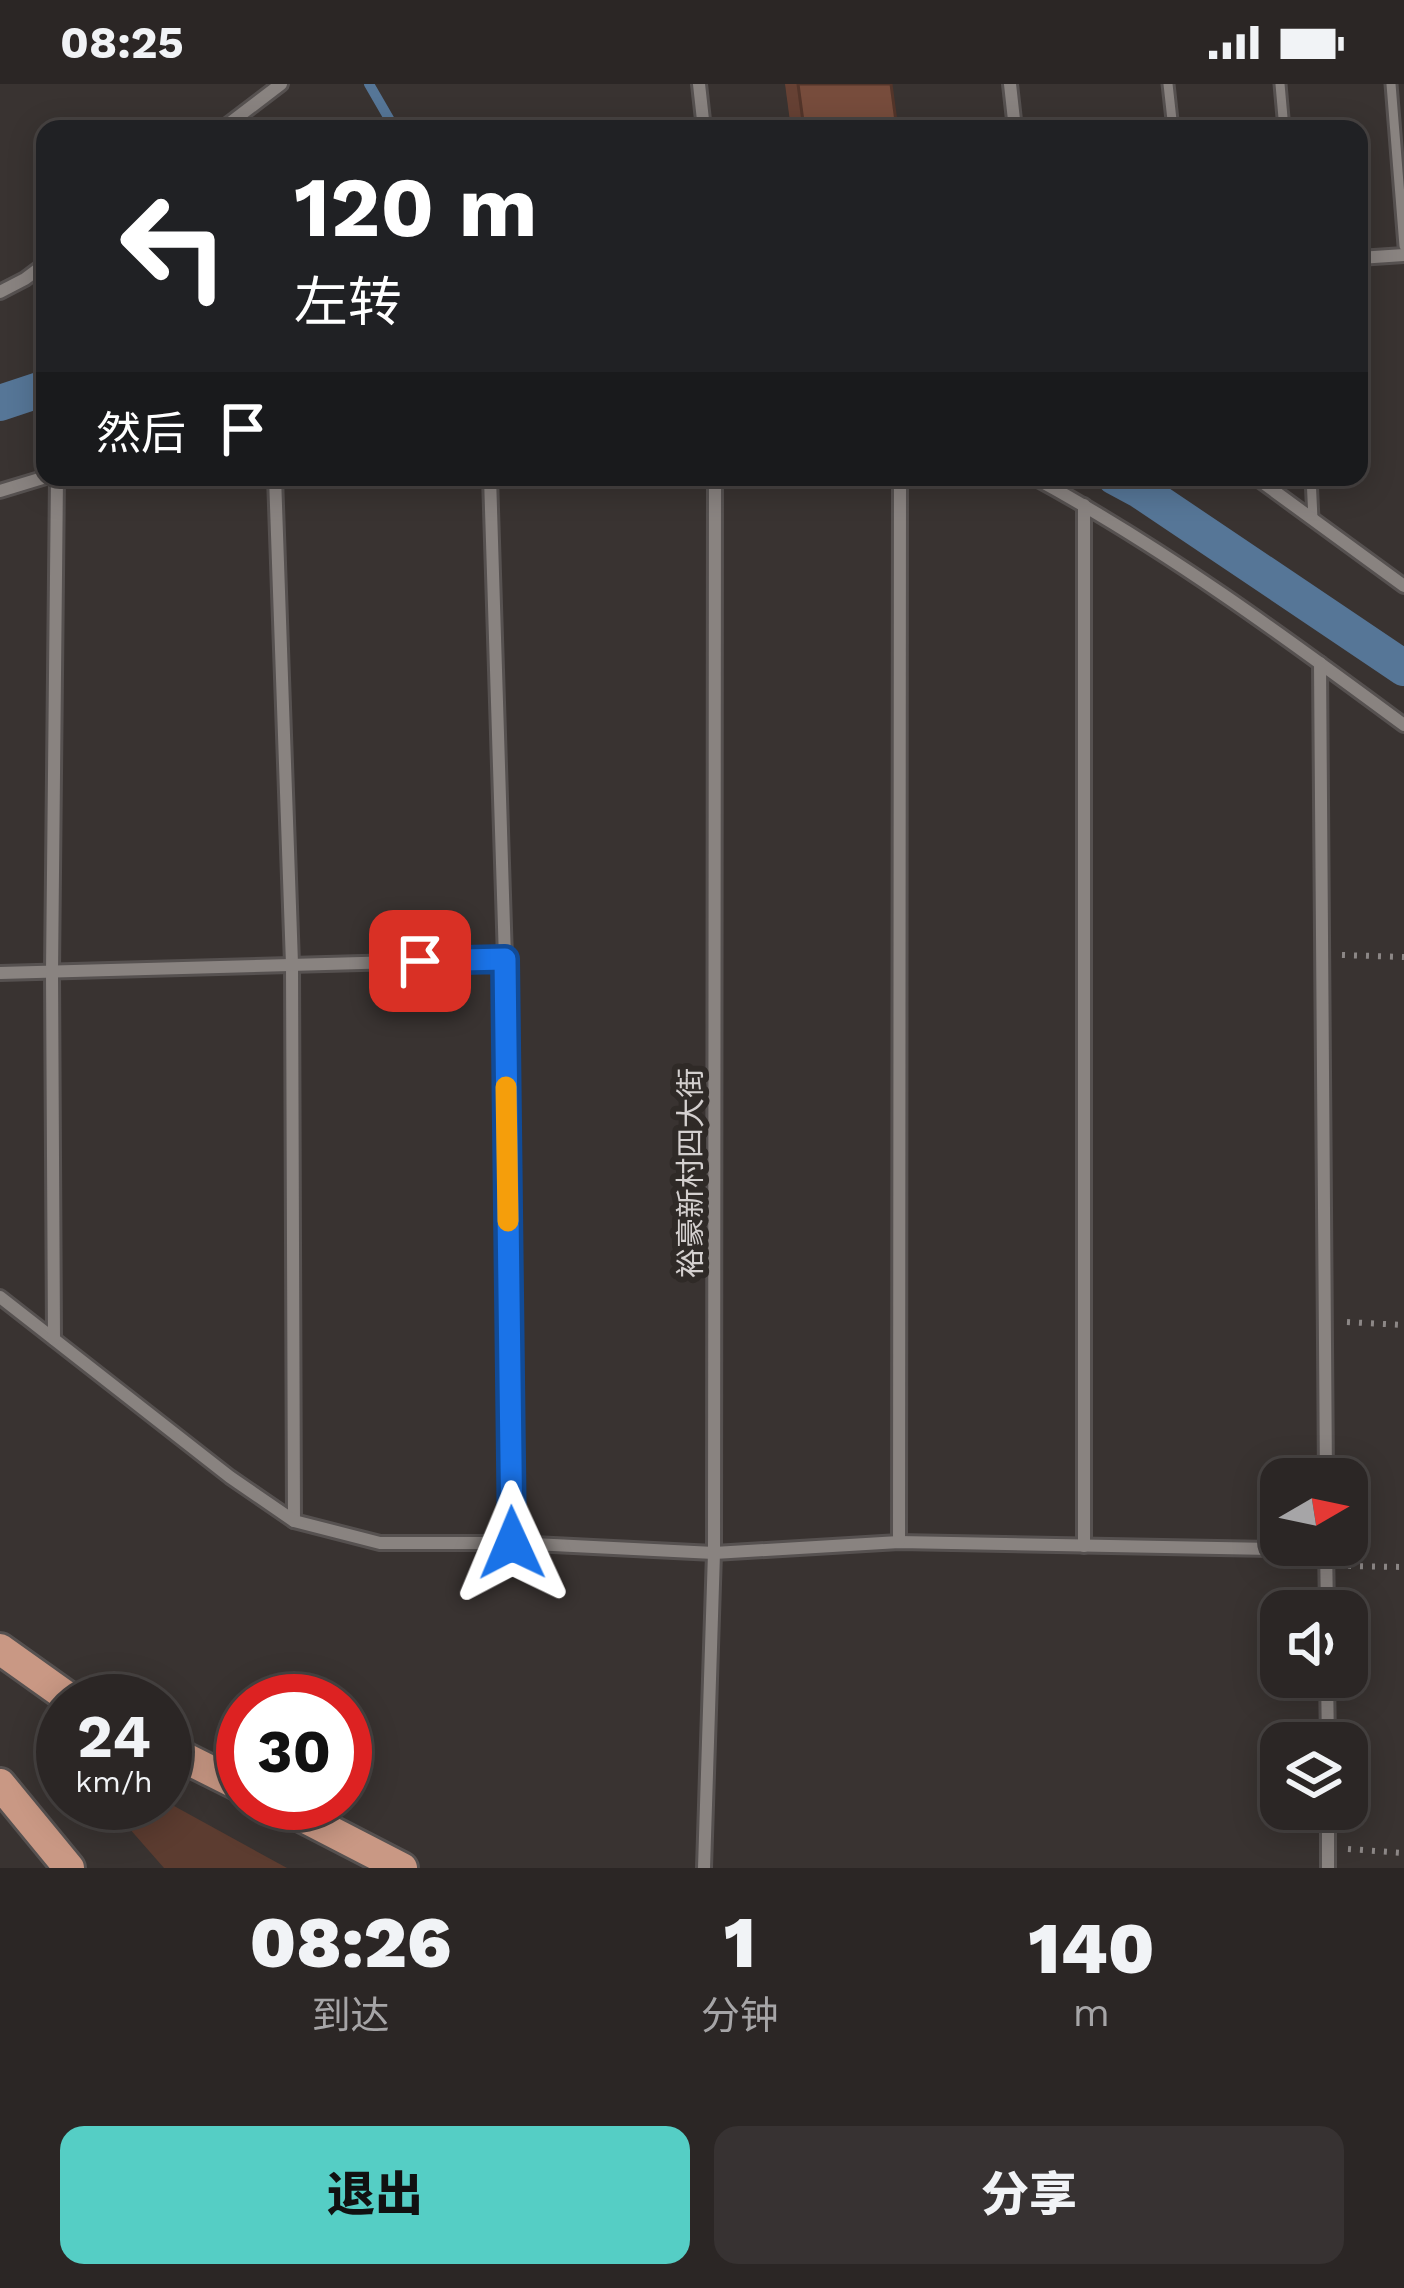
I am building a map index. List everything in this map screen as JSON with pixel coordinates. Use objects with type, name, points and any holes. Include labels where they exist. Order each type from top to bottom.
[{"type":"main road","points":[[0,1649],[36,1674]]},
{"type":"main road","points":[[0,1784],[69,1868]]},
{"type":"main road","points":[[322,1830],[370,1858],[402,1868]]},
{"type":"street","points":[[234,120],[281,84]]},
{"type":"street","points":[[699,84],[703,120]]},
{"type":"street","points":[[1010,84],[1014,120]]},
{"type":"street","points":[[1368,256],[1404,250]]},
{"type":"street","points":[[0,292],[36,271]]},
{"type":"street","points":[[0,491],[36,480]]},
{"type":"street","points":[[54,1340],[57,486]]},
{"type":"street","points":[[274,486],[292,964],[294,1521]]},
{"type":"street","points":[[490,486],[505,959],[512,1543]]},
{"type":"street","name":"裕豪新村四大街","points":[[704,1868],[715,1552],[715,486]]},
{"type":"street","points":[[899,1542],[900,486]]},
{"type":"street","points":[[1049,486],[1196,574],[1404,725]]},
{"type":"street","points":[[1269,486],[1404,586]]},
{"type":"street","points":[[1084,505],[1084,1546]]},
{"type":"street","points":[[1321,663],[1326,1458]]},
{"type":"street","points":[[0,973],[505,959]]},
{"type":"street","points":[[0,1298],[230,1477],[294,1521],[380,1543],[715,1552],[899,1542],[1260,1547]]},
{"type":"street","points":[[1328,1830],[1328,1868]]},
{"type":"lane","points":[[1168,84],[1172,120]]},
{"type":"lane","points":[[1280,84],[1284,120]]},
{"type":"lane","points":[[1391,84],[1404,250]]},
{"type":"lane","points":[[1311,486],[1313,518]]},
{"type":"path","points":[[1322,955],[1404,957]]},
{"type":"path","points":[[1325,1322],[1404,1324]]},
{"type":"path","points":[[1366,1566],[1404,1567]]},
{"type":"path","points":[[1328,1848],[1404,1853]]},
{"type":"shaded area","points":[[192,1816],[287,1868],[164,1868],[131,1830],[192,1830]]},
{"type":"building","points":[[798,84],[891,84],[896,120],[803,120]]},
{"type":"waterway","points":[[369,84],[390,120]]},
{"type":"waterway","points":[[0,403],[36,391]]},
{"type":"waterway","points":[[1132,486],[1404,668]]},
{"type":"slow traffic","points":[[506,1087],[508,1221]]},
{"type":"route","points":[[420,961],[505,959],[512,1543]]}]
